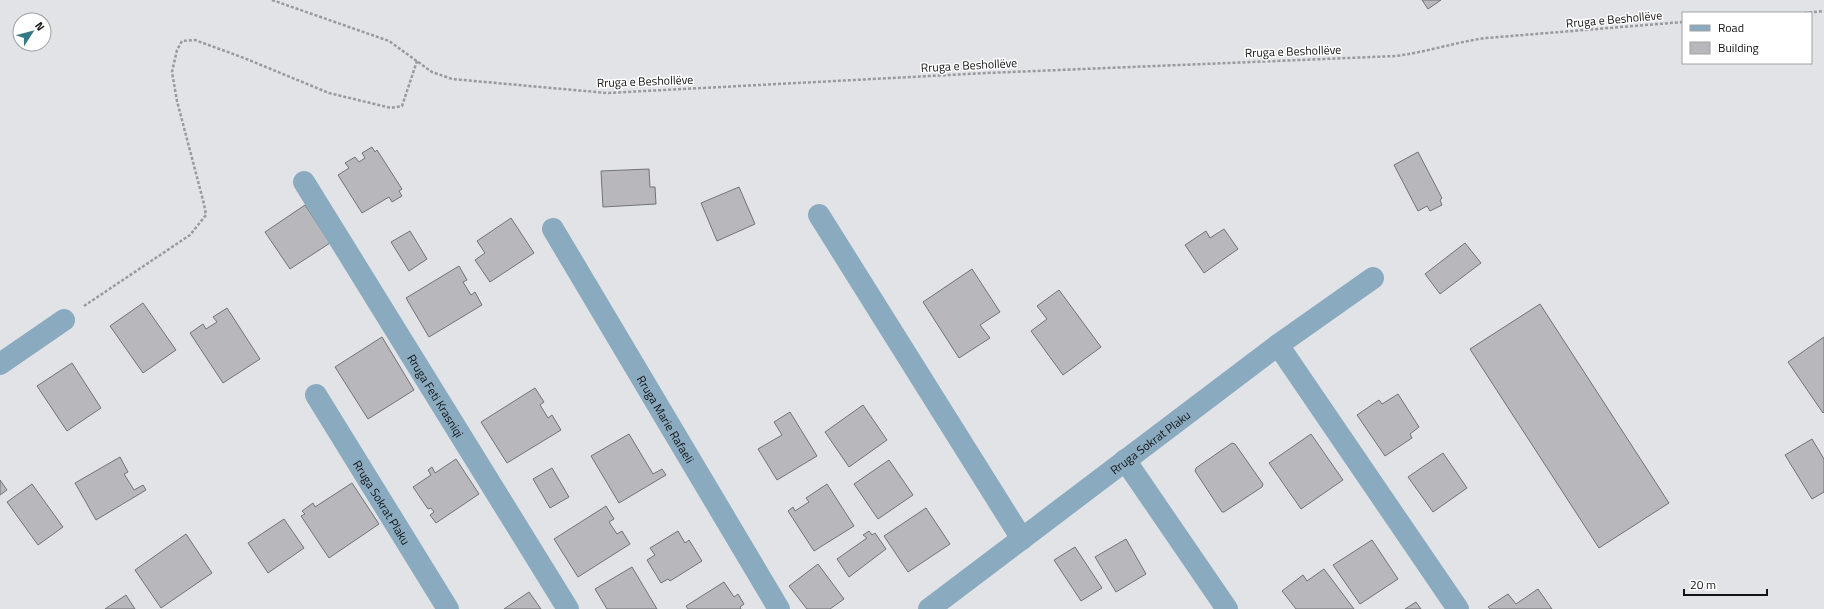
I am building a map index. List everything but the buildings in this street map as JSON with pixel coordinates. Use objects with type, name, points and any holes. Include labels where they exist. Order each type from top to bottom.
[{"type":"street","name":"Rruga Feti Krasniqi","points":[[304,182],[568,609]]},
{"type":"street","points":[[819,215],[1022,539]]},
{"type":"street","name":"Rruga Marie Rafaeli","points":[[553,230],[779,609]]},
{"type":"street","name":"Rruga Sokrat Plaku","points":[[929,609],[1278,345],[1373,278]]},
{"type":"street","points":[[0,364],[64,320]]},
{"type":"street","points":[[1278,345],[1458,609]]},
{"type":"street","name":"Rruga Sokrat Plaku","points":[[316,395],[448,609]]},
{"type":"street","points":[[1125,460],[1227,609]]},
{"type":"path","name":"Rruga e Beshollëve","points":[[272,0],[389,41],[432,72],[452,79],[607,93],[987,73],[1396,56],[1426,52],[1456,42],[1486,38],[1682,22]]},
{"type":"path","points":[[1812,13],[1824,12]]},
{"type":"path","points":[[64,320],[190,235],[206,215],[177,101],[172,72],[177,50],[182,41],[195,40],[244,58],[329,93],[391,108],[402,106],[417,60]]}]
